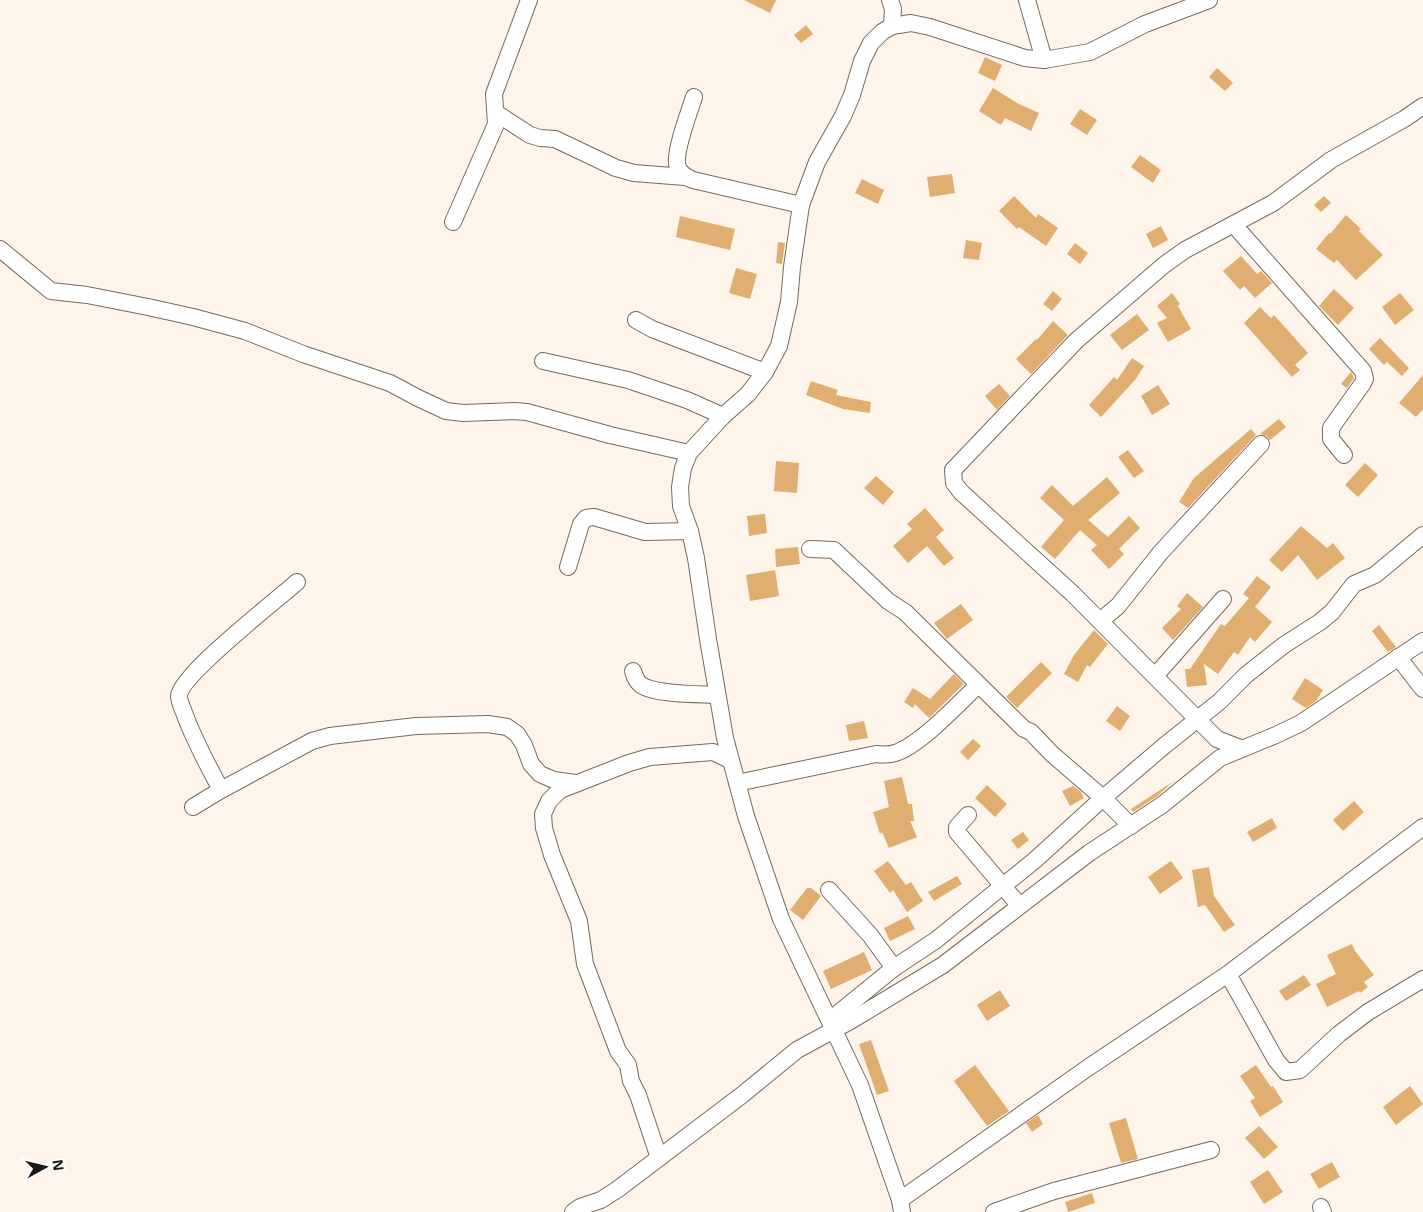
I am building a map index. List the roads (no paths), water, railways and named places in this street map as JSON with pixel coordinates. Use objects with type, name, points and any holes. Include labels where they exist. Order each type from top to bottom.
[{"type":"street","points":[[453,222],[496,124],[494,94],[530,0]]},
{"type":"street","points":[[890,0],[894,9],[892,26]]},
{"type":"street","points":[[1027,0],[1044,60]]},
{"type":"street","points":[[1210,0],[1145,24],[1090,52],[1044,60],[1025,58],[998,51],[930,27],[912,23],[892,26],[882,32],[871,43],[862,61],[852,95],[843,116],[817,162],[801,205],[785,325],[779,346],[765,372],[748,394],[723,416],[689,453],[683,468],[680,487],[681,506],[690,531],[696,558],[717,695],[730,760],[746,816],[781,919],[793,948],[833,1025],[871,1112],[901,1206],[1089,1066],[1228,974],[1423,827]]},
{"type":"street","points":[[685,177],[677,164],[679,145],[694,97]]},
{"type":"street","points":[[1240,748],[1218,739],[1100,621],[961,492],[954,483],[953,470],[1077,340],[1150,276],[1185,250],[1273,203],[1331,160],[1404,119],[1423,106]]},
{"type":"street","points":[[496,113],[530,135],[555,139],[616,168],[634,173],[685,177],[801,205]]},
{"type":"street","points":[[1234,225],[1363,371],[1365,379],[1363,383],[1331,428],[1331,440],[1344,455]]},
{"type":"street","points":[[0,249],[51,291],[87,295],[148,306],[245,332],[303,354],[390,383],[446,411],[463,413],[528,412],[610,435],[689,453]]},
{"type":"street","points":[[636,320],[765,372]]},
{"type":"street","points":[[543,361],[628,380],[687,400],[723,416]]},
{"type":"street","points":[[1100,621],[1118,606],[1161,552],[1261,444]]},
{"type":"street","points":[[568,567],[581,524],[586,518],[594,517],[645,532],[690,531]]},
{"type":"street","points":[[833,1025],[894,968],[936,940],[1035,860],[1164,746],[1198,720],[1259,664],[1332,612],[1354,584],[1375,575],[1422,538]]},
{"type":"street","points":[[810,550],[834,550],[888,601],[905,612],[1024,729],[1104,798],[1131,826]]},
{"type":"street","points":[[221,790],[195,740],[179,695],[183,686],[205,660],[297,582]]},
{"type":"street","points":[[1155,676],[1223,599]]},
{"type":"street","points":[[573,1212],[580,1207],[608,1196],[742,1095],[797,1050],[833,1025],[943,965],[1019,905],[1089,853],[1184,788],[1220,758],[1301,723],[1423,641]]},
{"type":"street","points":[[1398,657],[1423,689]]},
{"type":"street","points":[[633,671],[641,685],[648,688],[673,693],[717,695]]},
{"type":"street","points":[[737,783],[876,754],[888,755],[898,752],[919,738],[978,685]]},
{"type":"street","points":[[194,807],[221,790],[312,741],[330,736],[366,731],[425,726],[488,724],[507,727],[517,734],[524,745],[531,764],[540,774],[554,780],[575,783]]},
{"type":"street","points":[[713,752],[725,738]]},
{"type":"street","points":[[1218,739],[1220,758]]},
{"type":"street","points":[[658,1158],[638,1095],[631,1081],[628,1065],[618,1051],[585,964],[579,921],[563,884],[544,828],[543,814],[549,801],[560,790],[650,757],[713,752],[730,760]]},
{"type":"street","points":[[968,815],[957,827],[957,832],[1019,905]]},
{"type":"street","points":[[829,890],[864,928],[894,968]]},
{"type":"street","points":[[1228,974],[1276,1060],[1286,1072],[1300,1070],[1339,1034],[1368,1012],[1423,979]]},
{"type":"street","points":[[653,1139],[676,1145]]},
{"type":"street","points":[[994,1212],[1054,1192],[1211,1150]]}]
